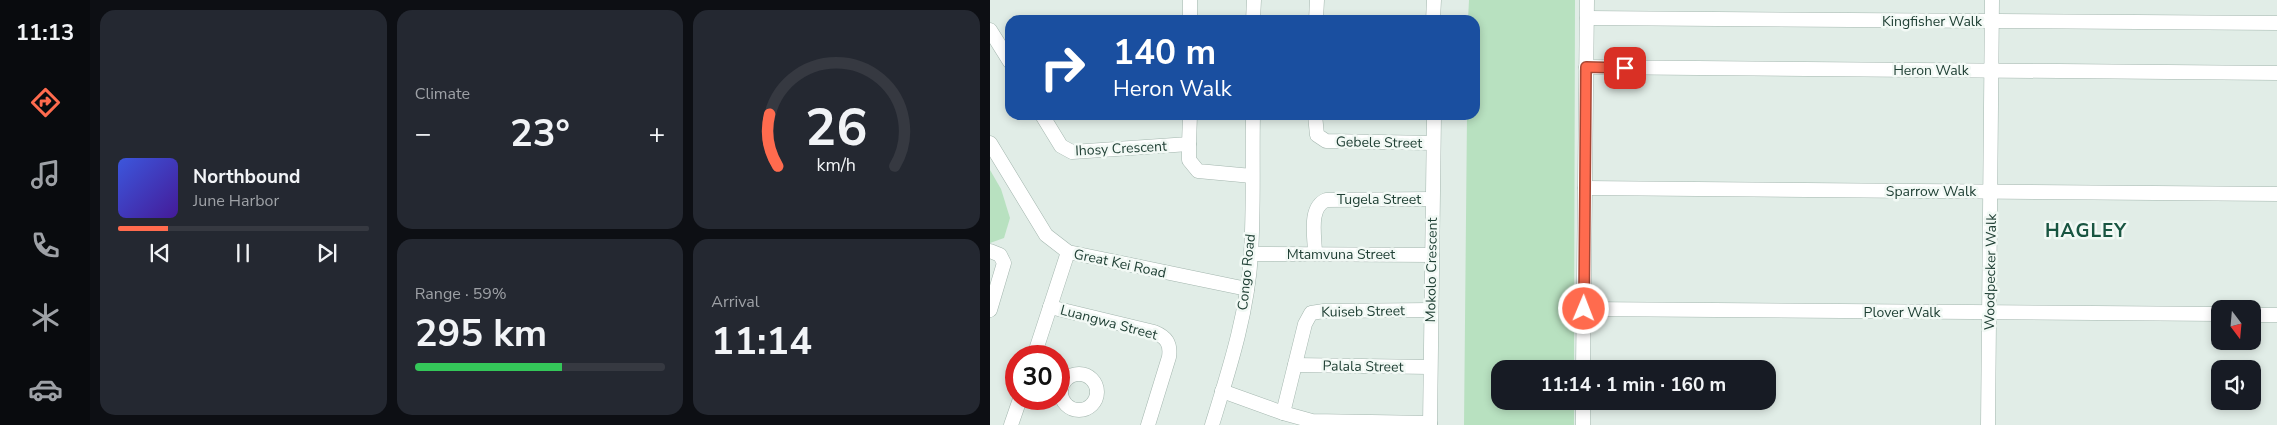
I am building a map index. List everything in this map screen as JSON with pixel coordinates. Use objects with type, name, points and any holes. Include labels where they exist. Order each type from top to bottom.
[{"type":"street","points":[[1190,0],[1190,15]]},
{"type":"street","points":[[1253,15],[1254,0]]},
{"type":"street","points":[[1316,0],[1316,15]]},
{"type":"street","points":[[1433,15],[1434,0]]},
{"type":"street","points":[[1583,360],[1587,0]]},
{"type":"street","name":"Woodpecker Walk","points":[[1988,425],[1992,0]]},
{"type":"street","name":"Kingfisher Walk","points":[[1586,18],[2277,24]]},
{"type":"street","points":[[990,30],[1000,46]]},
{"type":"street","name":"Heron Walk","points":[[1586,67],[2277,73]]},
{"type":"street","name":"Ihosy Crescent","points":[[1045,120],[1061,146],[1067,151],[1189,144]]},
{"type":"street","points":[[1190,120],[1189,160],[1198,171],[1252,176]]},
{"type":"street","name":"Congo Road","points":[[1212,425],[1247,289],[1251,254],[1253,120]]},
{"type":"street","name":"Gebele Street","points":[[1316,120],[1317,135],[1326,141],[1432,144]]},
{"type":"street","name":"Mokolo Crescent","points":[[1430,424],[1434,120]]},
{"type":"street","name":"Great Kei Road","points":[[990,143],[1046,235],[1068,252],[1247,289]]},
{"type":"street","name":"Sparrow Walk","points":[[1585,188],[2277,194]]},
{"type":"street","name":"Tugela Street","points":[[1315,254],[1315,210],[1321,202],[1326,200],[1432,199]]},
{"type":"street","points":[[990,251],[1000,255],[1004,263],[990,310]]},
{"type":"street","points":[[1038,345],[1068,252]]},
{"type":"street","name":"Mtamvuna Street","points":[[1251,254],[1432,255]]},
{"type":"street","name":"Luangwa Street","points":[[1050,307],[1154,332],[1165,338],[1170,346],[1169,357],[1148,425]]},
{"type":"street","name":"Plover Walk","points":[[1584,309],[2211,314]]},
{"type":"street","name":"Kuiseb Street","points":[[1283,414],[1305,324],[1311,314],[1324,311],[1431,310]]},
{"type":"street","points":[[2261,314],[2277,315]]},
{"type":"street","name":"Palala Street","points":[[1295,364],[1430,367]]},
{"type":"street","points":[[1222,392],[1283,414],[1312,421],[1430,424]]},
{"type":"street","points":[[1012,425],[1017,410]]},
{"type":"street","points":[[1583,410],[1583,425]]},
{"type":"green space","points":[[1469,0],[1575,0],[1574,360],[1491,360],[1491,410],[1574,410],[1574,425],[1464,425],[1467,120],[1480,120],[1480,15],[1468,15]]},
{"type":"green space","points":[[990,170],[1001,189],[1010,218],[1004,238],[990,243]]},
{"type":"district","name":"HAGLEY","points":[[2086,230]]},
{"type":"route","points":[[1584,309],[1586,67],[1625,68]]}]
